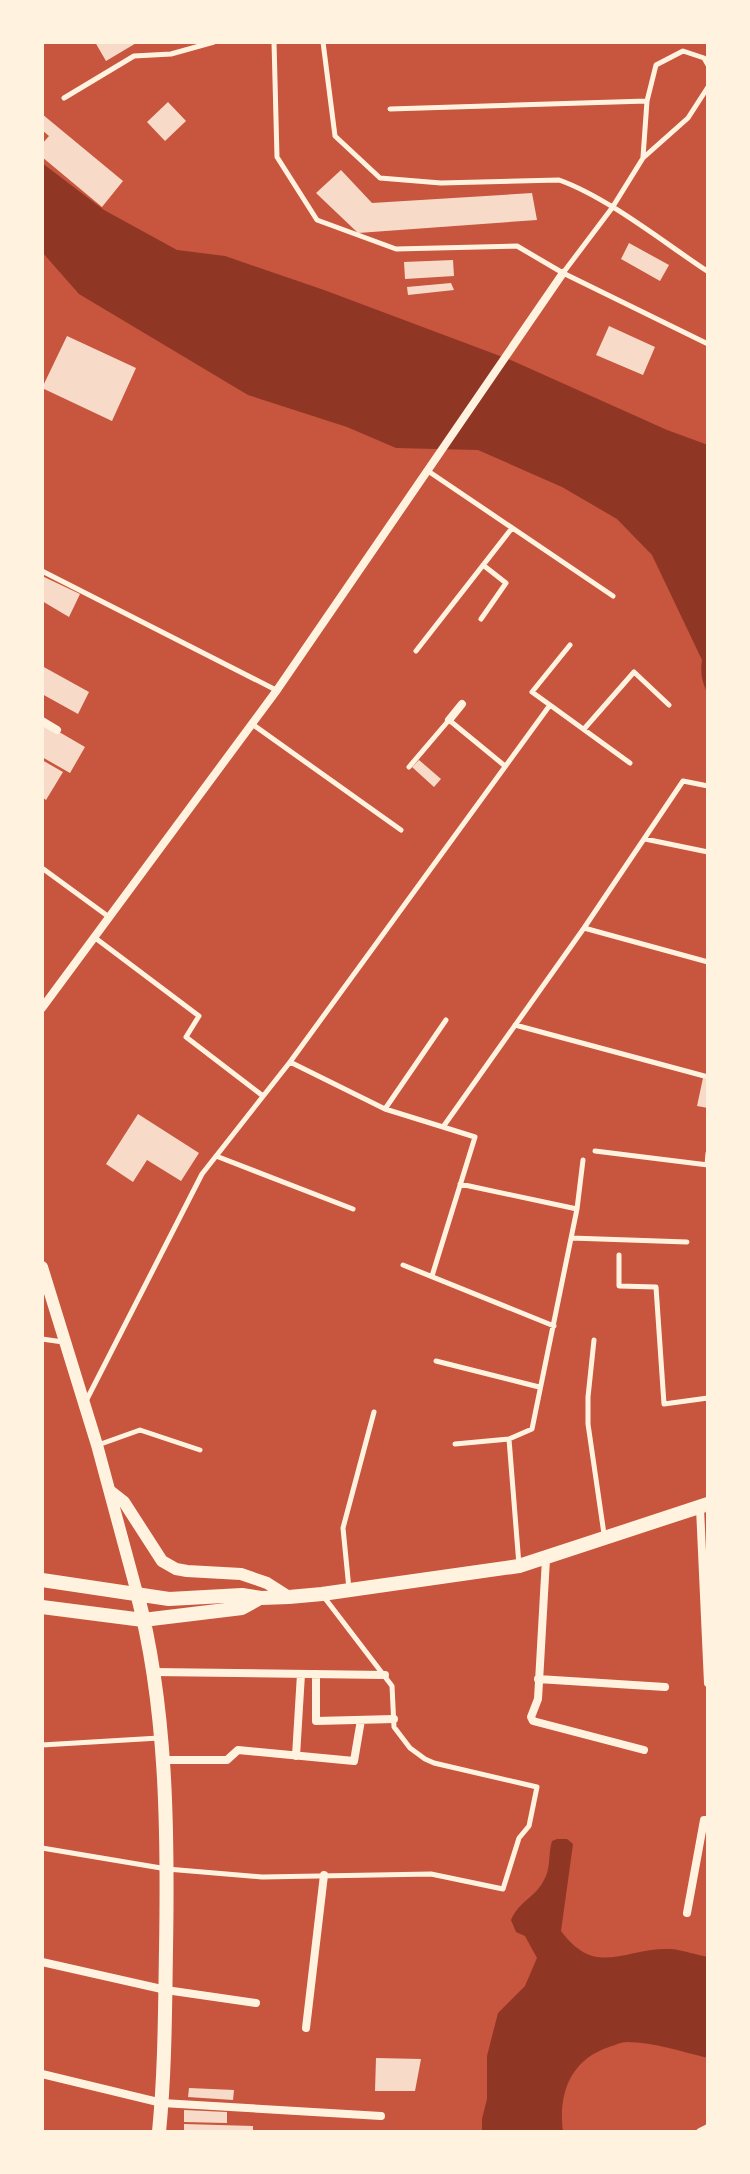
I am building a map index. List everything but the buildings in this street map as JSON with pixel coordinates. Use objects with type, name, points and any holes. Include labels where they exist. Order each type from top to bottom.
[{"type":"main road","points":[[42,1580],[169,1599],[322,1594],[519,1566],[704,1506]]},
{"type":"main road","points":[[137,1593],[152,1672],[163,1760],[167,1869],[166,1990],[159,2132]]},
{"type":"main road","points":[[42,1607],[143,1620],[242,1608],[261,1598]]},
{"type":"street","points":[[42,1008],[277,690],[563,273]]},
{"type":"street","points":[[449,720],[462,704]]},
{"type":"street","points":[[42,721],[57,730]]},
{"type":"street","points":[[42,1267],[97,1445],[137,1593]]},
{"type":"street","points":[[110,1491],[124,1502],[162,1561],[176,1569],[241,1574],[267,1583],[289,1597]]},
{"type":"street","points":[[704,1506],[708,1683]]},
{"type":"street","points":[[546,1559],[538,1699],[531,1717],[533,1721],[644,1750]]},
{"type":"street","points":[[152,1672],[385,1675]]},
{"type":"street","points":[[296,1756],[301,1674]]},
{"type":"street","points":[[316,1674],[316,1721],[394,1719]]},
{"type":"street","points":[[538,1679],[665,1687]]},
{"type":"street","points":[[163,1760],[227,1760],[238,1750],[354,1761],[361,1720]]},
{"type":"street","points":[[687,1913],[704,1820],[708,1820]]},
{"type":"street","points":[[306,2028],[324,1875]]},
{"type":"street","points":[[42,1962],[166,1990],[256,2003]]},
{"type":"street","points":[[42,2074],[162,2103],[381,2116]]},
{"type":"street","points":[[700,2132],[708,2128]]},
{"type":"lane","points":[[64,98],[134,56],[171,54],[214,42]]},
{"type":"lane","points":[[274,42],[277,157],[317,220],[396,249],[517,246],[563,273],[708,344]]},
{"type":"lane","points":[[323,42],[335,136],[380,178],[441,183],[559,180],[612,208],[708,270]]},
{"type":"lane","points":[[643,158],[647,101],[656,65],[683,51],[706,58],[708,65]]},
{"type":"lane","points":[[563,273],[612,208],[643,158],[688,118],[707,91]]},
{"type":"lane","points":[[390,109],[647,101]]},
{"type":"lane","points":[[428,471],[613,596]]},
{"type":"lane","points":[[416,651],[512,528]]},
{"type":"lane","points":[[481,619],[506,583],[483,565]]},
{"type":"lane","points":[[42,571],[277,690]]},
{"type":"lane","points":[[570,645],[532,692],[630,763]]},
{"type":"lane","points":[[584,729],[634,672],[669,705]]},
{"type":"lane","points":[[84,1406],[202,1174],[290,1062],[550,705]]},
{"type":"lane","points":[[409,767],[449,720],[505,766]]},
{"type":"lane","points":[[252,724],[401,830]]},
{"type":"lane","points":[[443,1127],[584,928],[683,781],[708,786]]},
{"type":"lane","points":[[645,839],[708,852]]},
{"type":"lane","points":[[42,868],[109,917]]},
{"type":"lane","points":[[584,928],[708,962]]},
{"type":"lane","points":[[94,937],[199,1016],[186,1037],[263,1096]]},
{"type":"lane","points":[[385,1109],[446,1020]]},
{"type":"lane","points":[[515,1025],[708,1077]]},
{"type":"lane","points":[[290,1062],[385,1109],[475,1137],[432,1276]]},
{"type":"lane","points":[[595,1151],[707,1165],[708,1153]]},
{"type":"lane","points":[[216,1156],[353,1209]]},
{"type":"lane","points":[[455,1444],[509,1439],[532,1429],[577,1209],[583,1160]]},
{"type":"lane","points":[[460,1184],[577,1209]]},
{"type":"lane","points":[[571,1238],[687,1242]]},
{"type":"lane","points":[[619,1255],[619,1286],[656,1287],[664,1404],[708,1398]]},
{"type":"lane","points":[[403,1265],[554,1326]]},
{"type":"lane","points":[[42,1339],[64,1342]]},
{"type":"lane","points":[[594,1340],[588,1424],[605,1539]]},
{"type":"lane","points":[[436,1361],[539,1387]]},
{"type":"lane","points":[[349,1590],[343,1528],[374,1412]]},
{"type":"lane","points":[[97,1445],[140,1430],[200,1450]]},
{"type":"lane","points":[[509,1439],[519,1566]]},
{"type":"lane","points":[[42,1848],[167,1869],[262,1877],[431,1874],[503,1889],[519,1838],[529,1826],[537,1787],[425,1759],[394,1727],[392,1686],[322,1594]]},
{"type":"lane","points":[[42,1745],[160,1738]]},
{"type":"shaded area","points":[[42,163],[104,210],[177,250],[225,256],[324,290],[513,361],[667,430],[708,445],[708,694],[702,678],[702,660],[652,555],[617,519],[562,487],[478,450],[396,448],[347,427],[248,395],[79,294],[42,252]]},
{"type":"shaded area","points":[[567,1839],[573,1844],[561,1931],[574,1945],[587,1954],[599,1957],[671,1949],[708,1957],[708,2058],[647,2044],[618,2044],[596,2053],[576,2070],[565,2092],[563,2132],[482,2132],[487,2099],[487,2056],[498,2013],[525,1986],[537,1958],[525,1936],[516,1932],[511,1920],[544,1880],[552,1841]]}]
